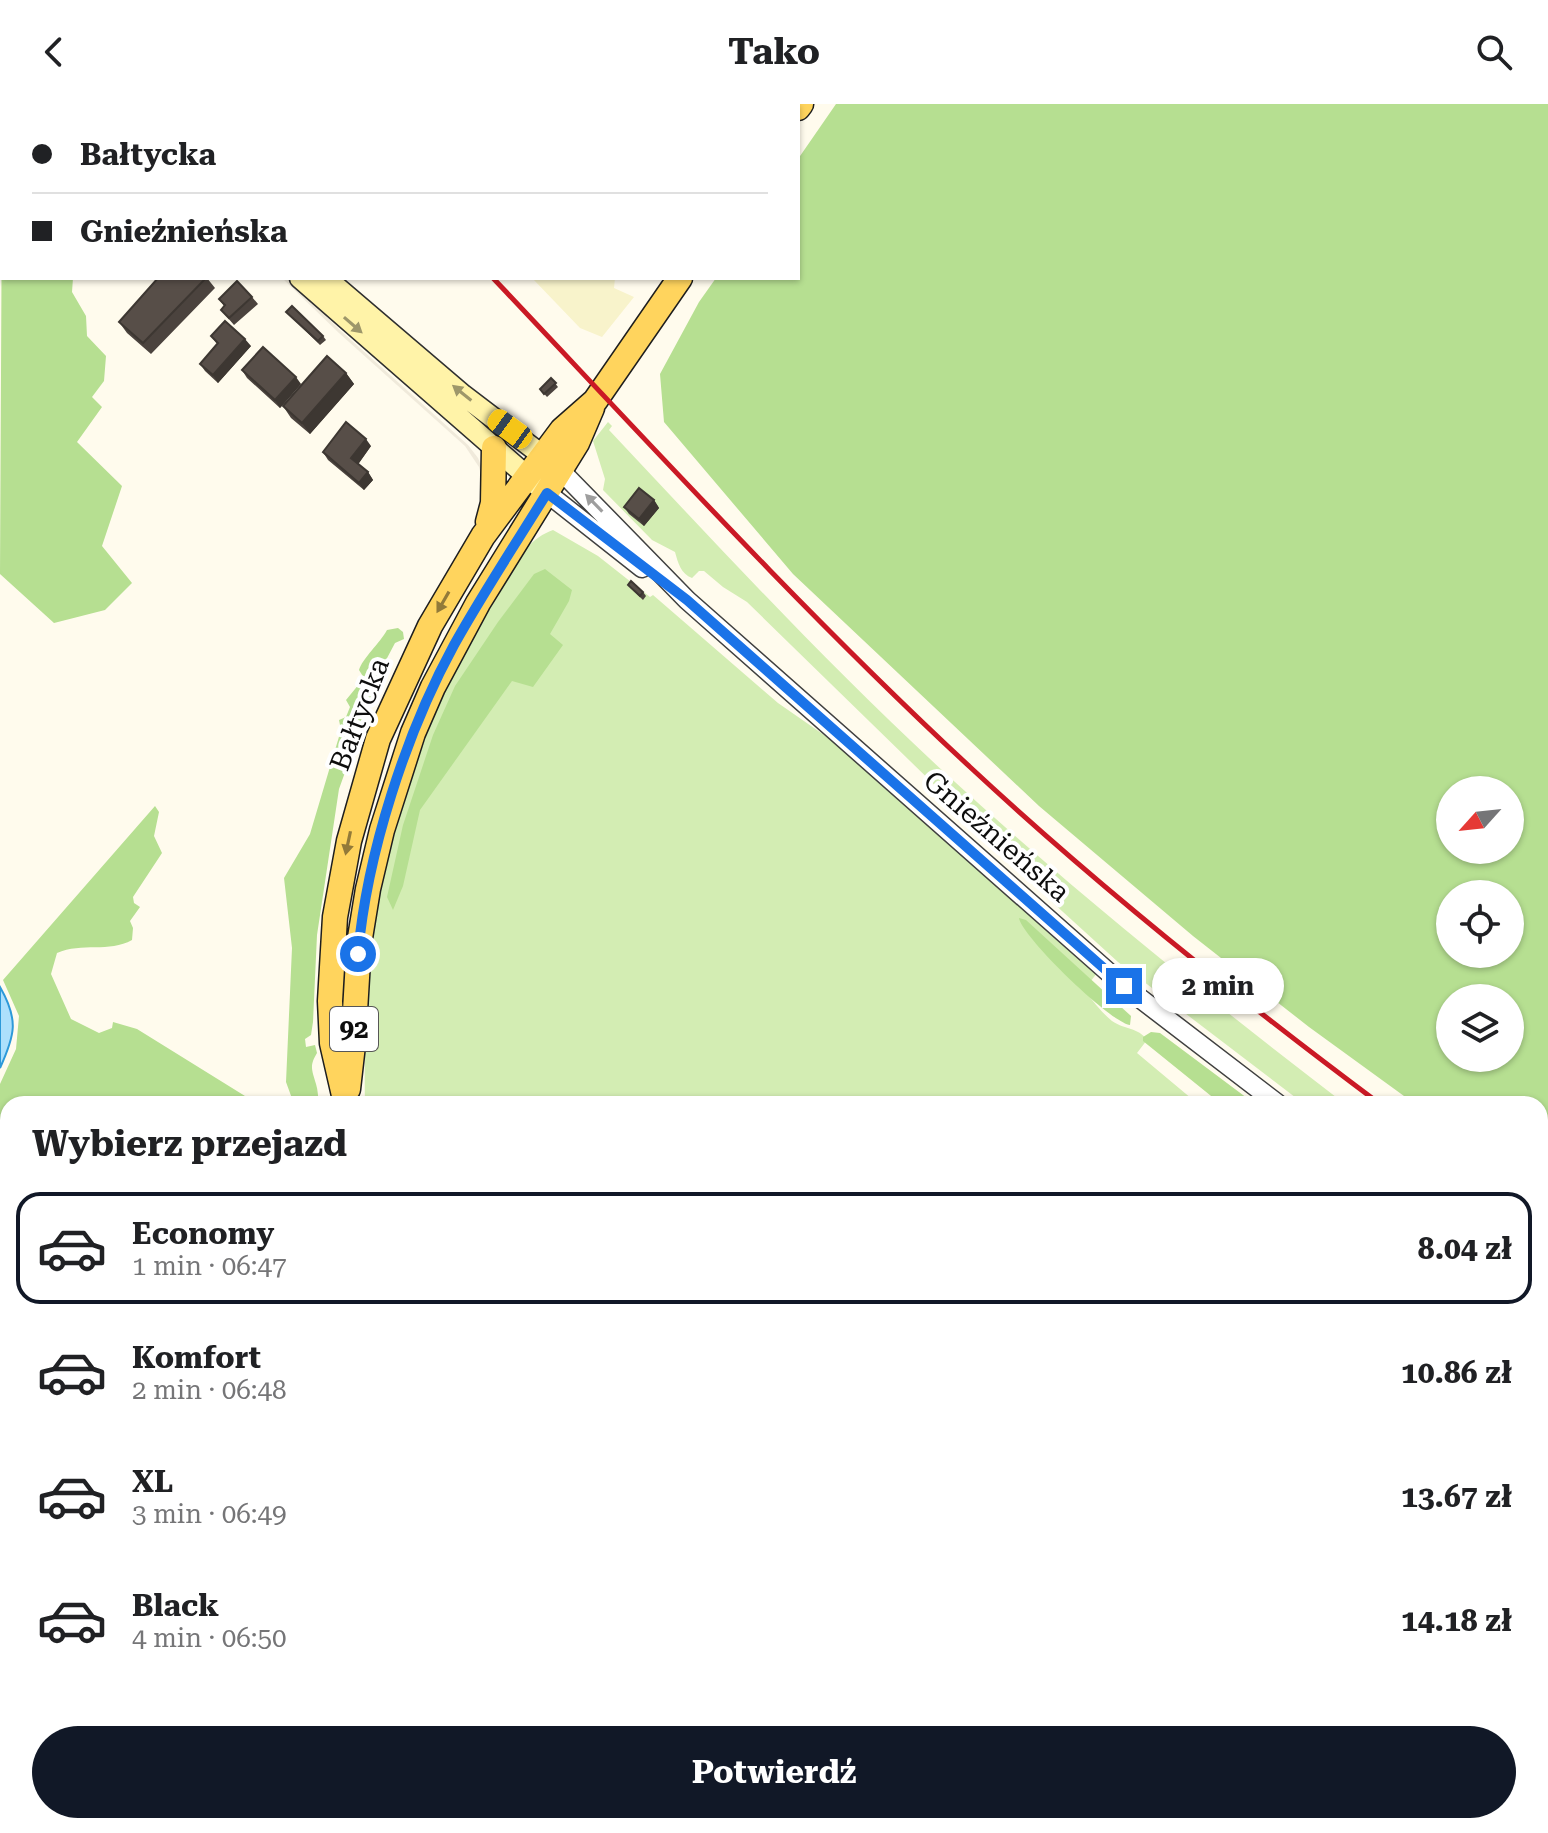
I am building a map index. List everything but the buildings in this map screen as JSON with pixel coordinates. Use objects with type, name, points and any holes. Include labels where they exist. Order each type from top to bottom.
[{"type":"main road","name":"Gnieźnieńska","points":[[302,280],[547,493]]},
{"type":"main road","name":"Gnieźnieńska","points":[[328,280],[463,395],[552,463]]},
{"type":"main road","name":"Bałtycka","points":[[344,1096],[332,1043],[330,1001],[335,917],[355,813],[378,739],[413,658],[483,536],[526,476],[552,463],[577,443],[595,401],[679,280]]},
{"type":"main road","points":[[483,536],[493,503],[494,448]]},
{"type":"main road","name":"Bałtycka","points":[[347,1096],[359,944],[368,889],[394,788],[413,733],[453,647],[547,493],[552,463]]},
{"type":"street","name":"Gnieźnieńska","points":[[552,463],[687,600],[1124,986],[1268,1096]]},
{"type":"street","name":"Gnieźnieńska","points":[[547,493],[687,600]]},
{"type":"shaded area","points":[[284,280],[289,280],[468,445],[484,473],[483,485],[479,467],[465,446]]},
{"type":"shaded area","points":[[534,280],[615,280],[614,288],[634,297],[602,337],[580,328]]},
{"type":"green space","points":[[836,104],[1548,104],[1548,1096],[1404,1096],[1309,1027],[1193,936],[1039,806],[793,574],[664,422],[660,374],[699,302],[715,280],[800,280],[800,156]]},
{"type":"green space","points":[[1,280],[73,280],[72,292],[86,316],[87,336],[106,356],[104,381],[92,397],[102,407],[77,442],[122,486],[102,546],[132,583],[105,610],[54,623],[0,574]]},
{"type":"green space","points":[[608,422],[612,426],[609,430],[774,604],[944,772],[1041,859],[1141,942],[1335,1096],[1294,1096],[1118,962],[1029,881],[990,839],[747,602],[704,571],[699,571],[692,578],[685,574],[675,552],[652,540],[603,490],[605,479],[593,441]]},
{"type":"green space","points":[[553,530],[598,556],[650,597],[653,595],[778,703],[837,744],[1097,973],[1084,990],[1112,1021],[1147,1040],[1137,1053],[1188,1096],[365,1096],[365,1037],[378,905],[391,840],[409,777],[432,716],[460,656],[512,567],[526,549]]},
{"type":"green space","points":[[545,569],[572,590],[550,634],[563,645],[533,687],[512,681],[420,810],[403,886],[393,910],[387,897],[403,825],[433,735],[455,686],[498,622],[534,574]]},
{"type":"green space","points":[[398,628],[403,632],[404,639],[395,643],[376,679],[377,693],[339,789],[317,935],[313,1022],[311,1035],[305,1039],[306,1047],[315,1045],[317,1053],[312,1068],[318,1096],[291,1096],[286,1082],[292,948],[284,878],[310,834],[341,730],[339,720],[346,717],[350,707],[346,700],[364,678],[359,670],[387,630]]},
{"type":"green space","points":[[155,806],[159,812],[154,836],[162,853],[133,897],[134,903],[140,907],[130,921],[132,940],[114,946],[76,948],[57,953],[51,974],[71,1019],[99,1033],[112,1028],[113,1022],[137,1029],[245,1096],[0,1096],[0,1084],[16,1049],[19,1016],[3,980]]},
{"type":"green space","points":[[1019,918],[1026,920],[1131,1016],[1130,1025],[1105,1010],[1068,978],[1035,942]]},
{"type":"green space","points":[[1151,1032],[1160,1033],[1244,1096],[1211,1096],[1143,1041],[1143,1037]]},
{"type":"water","points":[[0,987],[10,1009],[13,1028],[0,1068]]},
{"type":"railway","points":[[495,280],[787,588],[970,767],[1170,941],[1369,1096]]},
{"type":"route","points":[[358,954],[368,889],[382,830],[413,733],[453,647],[547,493],[687,600],[1124,986]]}]
